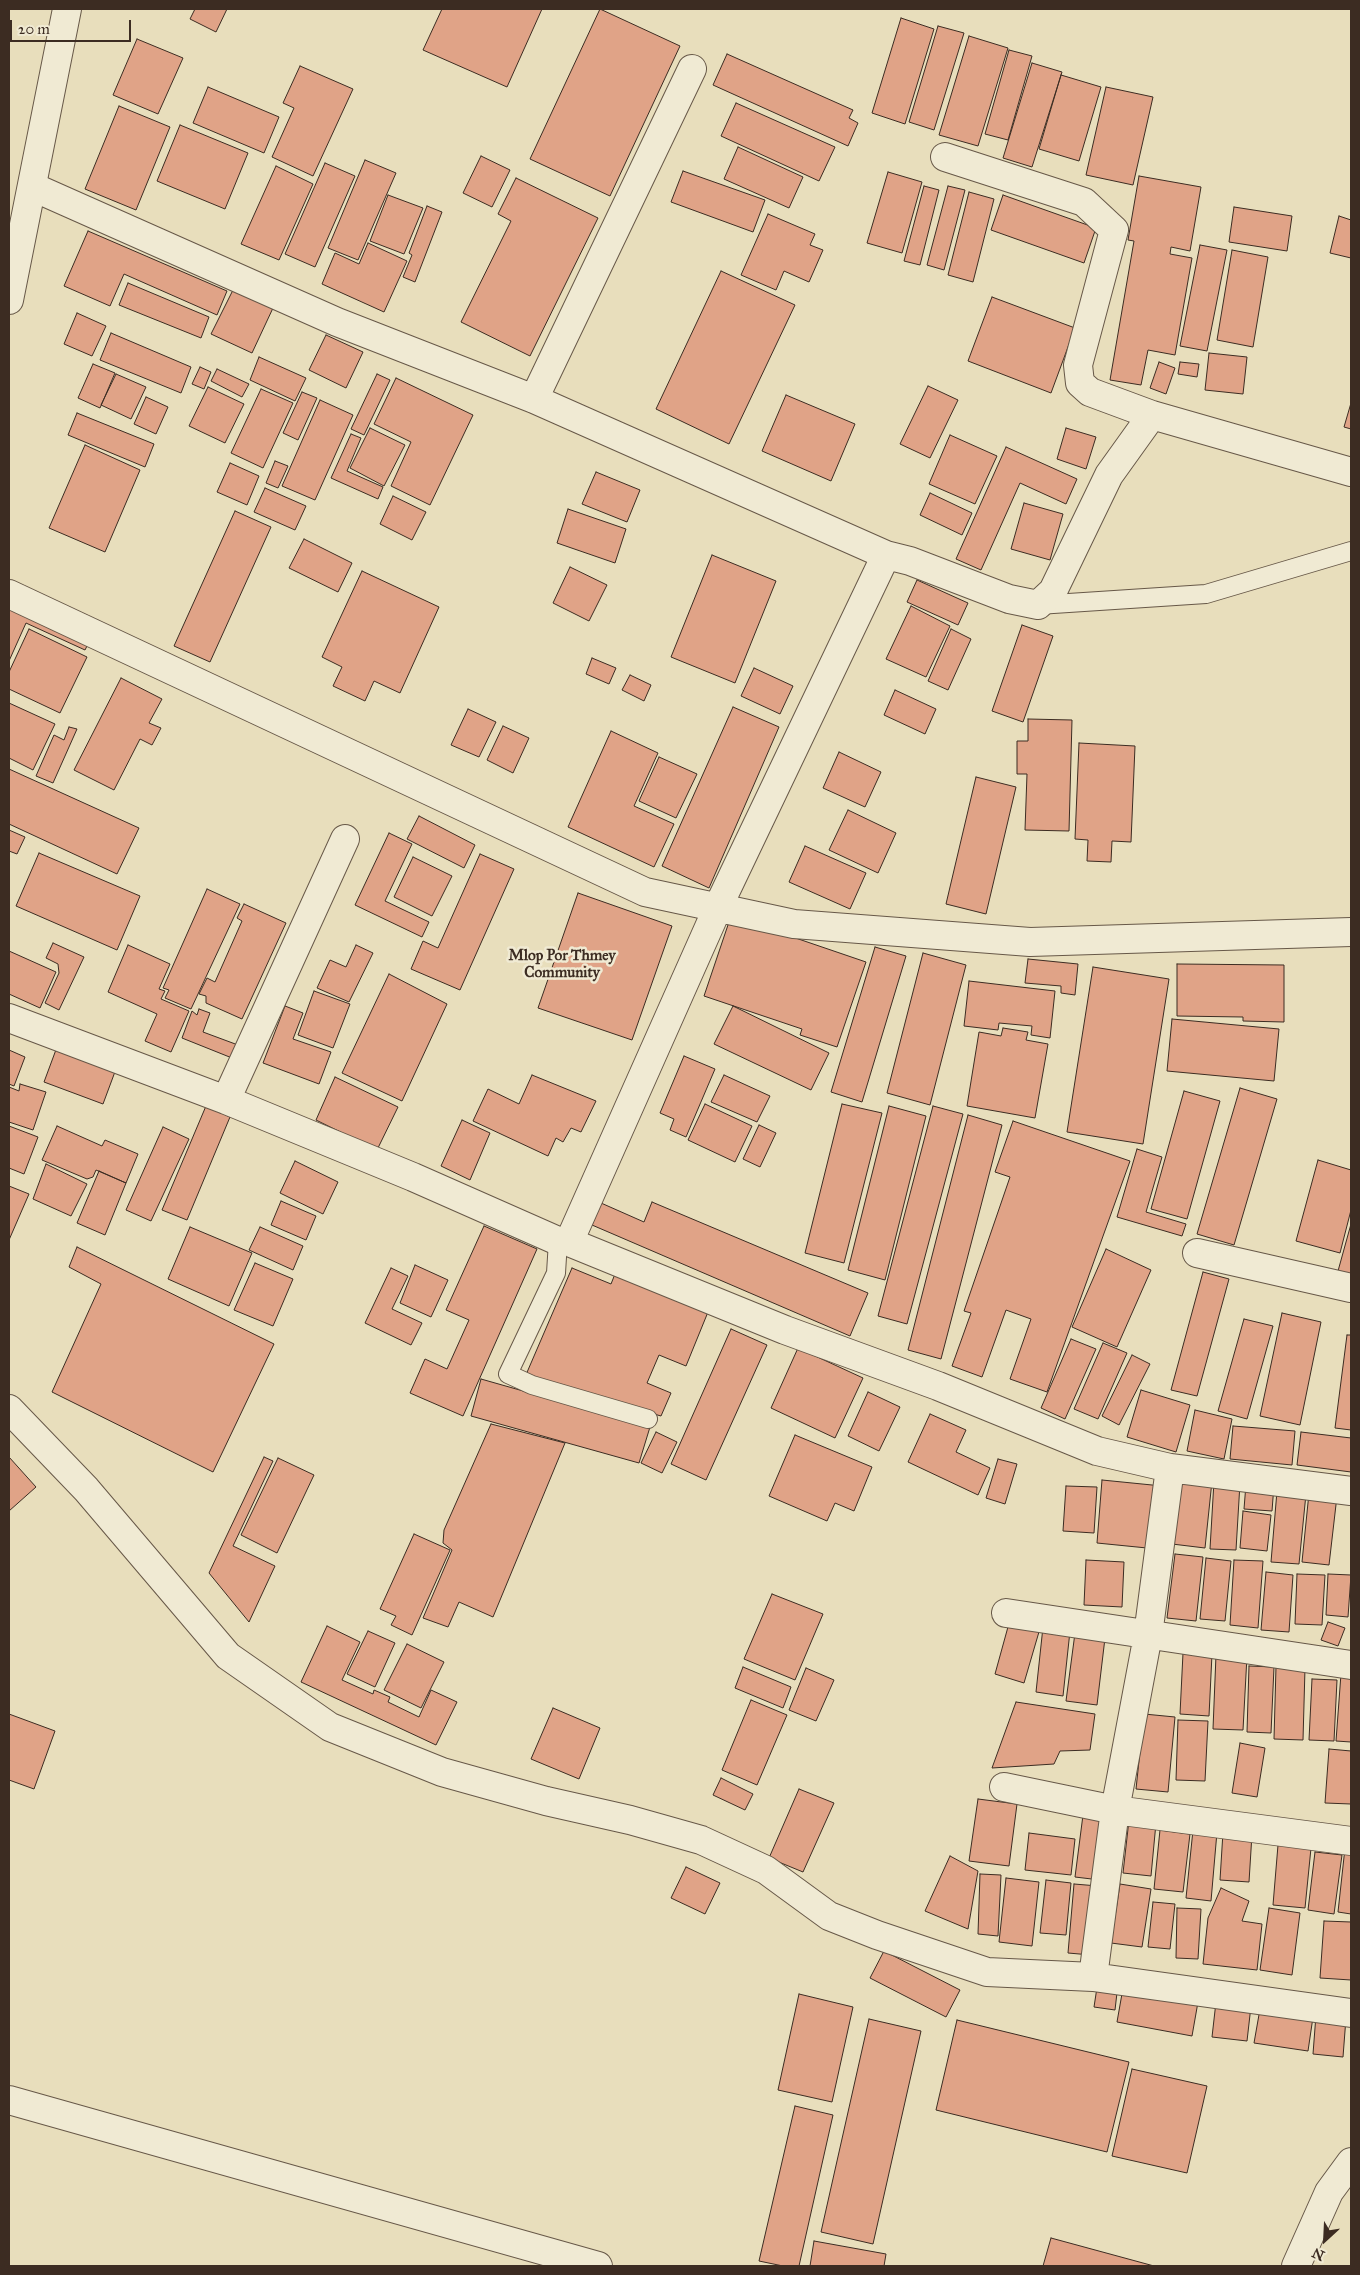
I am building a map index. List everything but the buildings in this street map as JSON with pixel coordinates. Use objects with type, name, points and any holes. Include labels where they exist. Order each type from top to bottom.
[{"type":"street","points":[[9,300],[14,255],[33,187],[67,9]]},
{"type":"street","points":[[534,399],[692,69]]},
{"type":"street","points":[[945,156],[1084,202],[1114,230],[1078,365],[1080,383],[1090,392],[1152,415],[1351,472]]},
{"type":"street","points":[[33,187],[337,322],[534,399],[886,555],[910,561],[1009,599],[1038,605],[1054,591],[1109,474],[1152,415]]},
{"type":"street","points":[[563,1241],[718,907],[886,555]]},
{"type":"street","points":[[9,594],[645,892],[794,924],[1030,942],[1351,932]]},
{"type":"street","points":[[226,1100],[345,839]]},
{"type":"street","points":[[9,1018],[226,1100],[563,1241],[785,1330],[938,1386],[1097,1451],[1170,1468],[1351,1492]]},
{"type":"street","points":[[1198,1253],[1351,1288]]},
{"type":"street","points":[[9,1409],[86,1489],[228,1656],[330,1727],[442,1772],[546,1801],[630,1820],[701,1840],[766,1870],[829,1916],[876,1935],[987,1972],[1093,1977],[1351,2013]]},
{"type":"street","points":[[1093,1977],[1115,1810],[1148,1635],[1170,1468]]},
{"type":"street","points":[[1006,1613],[1351,1665]]},
{"type":"street","points":[[1004,1786],[1115,1810],[1351,1841]]},
{"type":"street","points":[[9,2100],[598,2266]]},
{"type":"street","points":[[1296,2266],[1329,2192],[1351,2162]]},
{"type":"lane","points":[[1038,605],[1206,594],[1351,551]]},
{"type":"lane","points":[[563,1241],[556,1273],[508,1374],[532,1385],[648,1419]]},
{"type":"district","name":"Mlop Por Thmey Community","points":[[562,964]]}]
